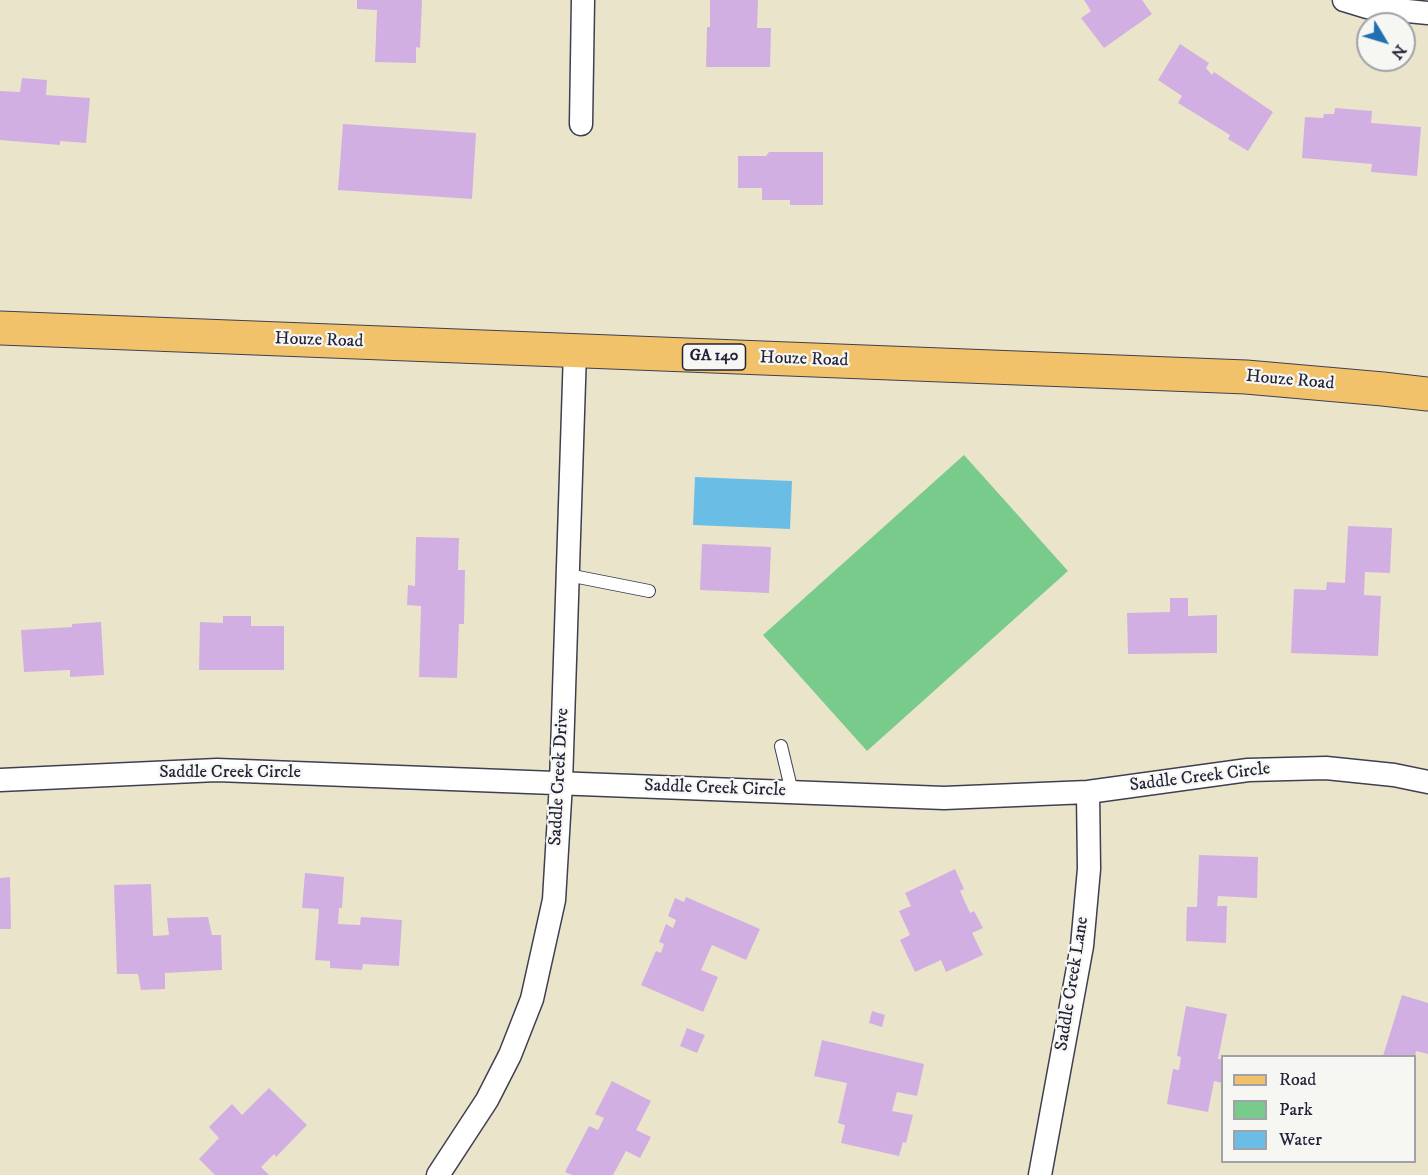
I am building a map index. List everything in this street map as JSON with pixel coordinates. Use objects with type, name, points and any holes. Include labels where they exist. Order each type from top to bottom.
[{"type":"main road","name":"Houze Road","points":[[0,328],[1246,377],[1428,394]]},
{"type":"street","points":[[580,124],[584,0]]},
{"type":"street","points":[[1344,0],[1367,7],[1428,13]]},
{"type":"street","name":"Saddle Creek Drive","points":[[438,1175],[487,1100],[510,1055],[532,999],[554,900],[561,783],[575,351]]},
{"type":"street","name":"Saddle Creek Circle","points":[[0,780],[217,770],[944,798],[1088,792],[1270,769],[1326,768],[1394,775],[1428,782]]},
{"type":"street","name":"Saddle Creek Lane","points":[[1040,1175],[1082,946],[1089,869],[1088,792]]},
{"type":"lane","points":[[568,575],[649,591]]},
{"type":"lane","points":[[781,747],[792,792]]},
{"type":"green space","points":[[964,455],[1068,571],[867,751],[763,635]]},
{"type":"water","points":[[695,477],[792,481],[790,529],[693,525]]},
{"type":"building","points":[[357,0],[422,0],[420,48],[416,47],[416,63],[375,62],[377,10],[357,9]]},
{"type":"building","points":[[710,0],[758,0],[757,28],[771,28],[770,67],[706,67]]},
{"type":"building","points":[[1084,0],[1142,0],[1152,14],[1104,48],[1081,18],[1091,11]]},
{"type":"building","points":[[1180,44],[1209,63],[1206,68],[1212,75],[1214,72],[1273,112],[1248,151],[1228,139],[1230,135],[1178,103],[1182,96],[1158,80]]},
{"type":"building","points":[[22,78],[47,80],[46,95],[90,98],[86,143],[60,141],[60,145],[0,140],[0,91],[20,92]]},
{"type":"building","points":[[1335,108],[1372,111],[1371,123],[1421,127],[1417,176],[1371,172],[1372,164],[1302,158],[1305,117],[1323,118],[1324,114],[1334,114]]},
{"type":"building","points":[[343,124],[476,133],[472,199],[338,190]]},
{"type":"building","points":[[769,152],[823,152],[823,205],[790,205],[790,200],[762,200],[762,188],[738,188],[738,156],[766,156]]},
{"type":"building","points":[[1348,526],[1392,528],[1390,573],[1365,572],[1364,595],[1381,596],[1378,656],[1291,653],[1294,589],[1326,590],[1327,582],[1345,583]]},
{"type":"building","points":[[416,537],[459,538],[458,570],[465,570],[464,624],[459,624],[457,678],[419,677],[421,606],[407,605],[408,585],[415,586]]},
{"type":"building","points":[[702,544],[771,547],[769,593],[700,590]]},
{"type":"building","points":[[1170,598],[1188,598],[1188,616],[1217,615],[1217,653],[1128,654],[1127,613],[1170,612]]},
{"type":"building","points":[[223,616],[251,616],[251,626],[284,626],[284,670],[199,670],[200,622],[223,623]]},
{"type":"building","points":[[101,622],[104,675],[70,677],[70,670],[24,672],[21,630],[72,627],[72,624]]},
{"type":"building","points":[[1199,855],[1258,857],[1257,898],[1218,896],[1217,906],[1227,906],[1226,943],[1186,941],[1187,907],[1197,907]]},
{"type":"building","points":[[955,869],[964,889],[960,891],[970,913],[974,911],[983,928],[972,933],[983,955],[946,972],[941,960],[915,972],[900,940],[910,935],[899,911],[911,906],[905,893]]},
{"type":"building","points":[[305,873],[344,877],[342,908],[339,908],[338,924],[360,925],[361,917],[402,920],[399,966],[363,964],[362,970],[330,968],[330,961],[315,960],[319,909],[302,908]]},
{"type":"building","points":[[10,877],[11,929],[0,929],[0,878]]},
{"type":"building","points":[[151,884],[153,936],[169,935],[167,918],[208,917],[212,935],[221,935],[222,970],[165,973],[165,989],[141,990],[138,974],[117,974],[114,885]]},
{"type":"building","points":[[686,897],[760,929],[746,960],[712,945],[701,970],[718,977],[703,1012],[641,985],[656,951],[661,953],[664,944],[659,942],[666,924],[673,928],[676,920],[668,916],[675,898],[684,902]]},
{"type":"building","points":[[1402,995],[1428,1003],[1428,1054],[1416,1051],[1415,1055],[1383,1055]]},
{"type":"building","points":[[1186,1006],[1227,1014],[1218,1059],[1221,1059],[1221,1083],[1214,1081],[1208,1112],[1167,1104],[1173,1069],[1179,1070],[1181,1057],[1177,1056]]},
{"type":"building","points":[[872,1011],[885,1015],[882,1027],[869,1023]]},
{"type":"building","points":[[687,1028],[705,1035],[697,1053],[680,1046]]},
{"type":"building","points":[[822,1040],[924,1064],[917,1096],[897,1092],[892,1111],[913,1115],[906,1143],[903,1142],[899,1156],[841,1143],[845,1125],[838,1123],[847,1083],[814,1076]]},
{"type":"building","points":[[612,1081],[651,1101],[636,1130],[651,1137],[640,1158],[626,1151],[613,1175],[572,1175],[565,1172],[589,1126],[598,1130],[604,1118],[595,1114]]},
{"type":"building","points":[[269,1088],[307,1125],[276,1157],[274,1154],[261,1167],[269,1175],[215,1175],[199,1159],[219,1138],[209,1127],[232,1104],[242,1115]]}]
